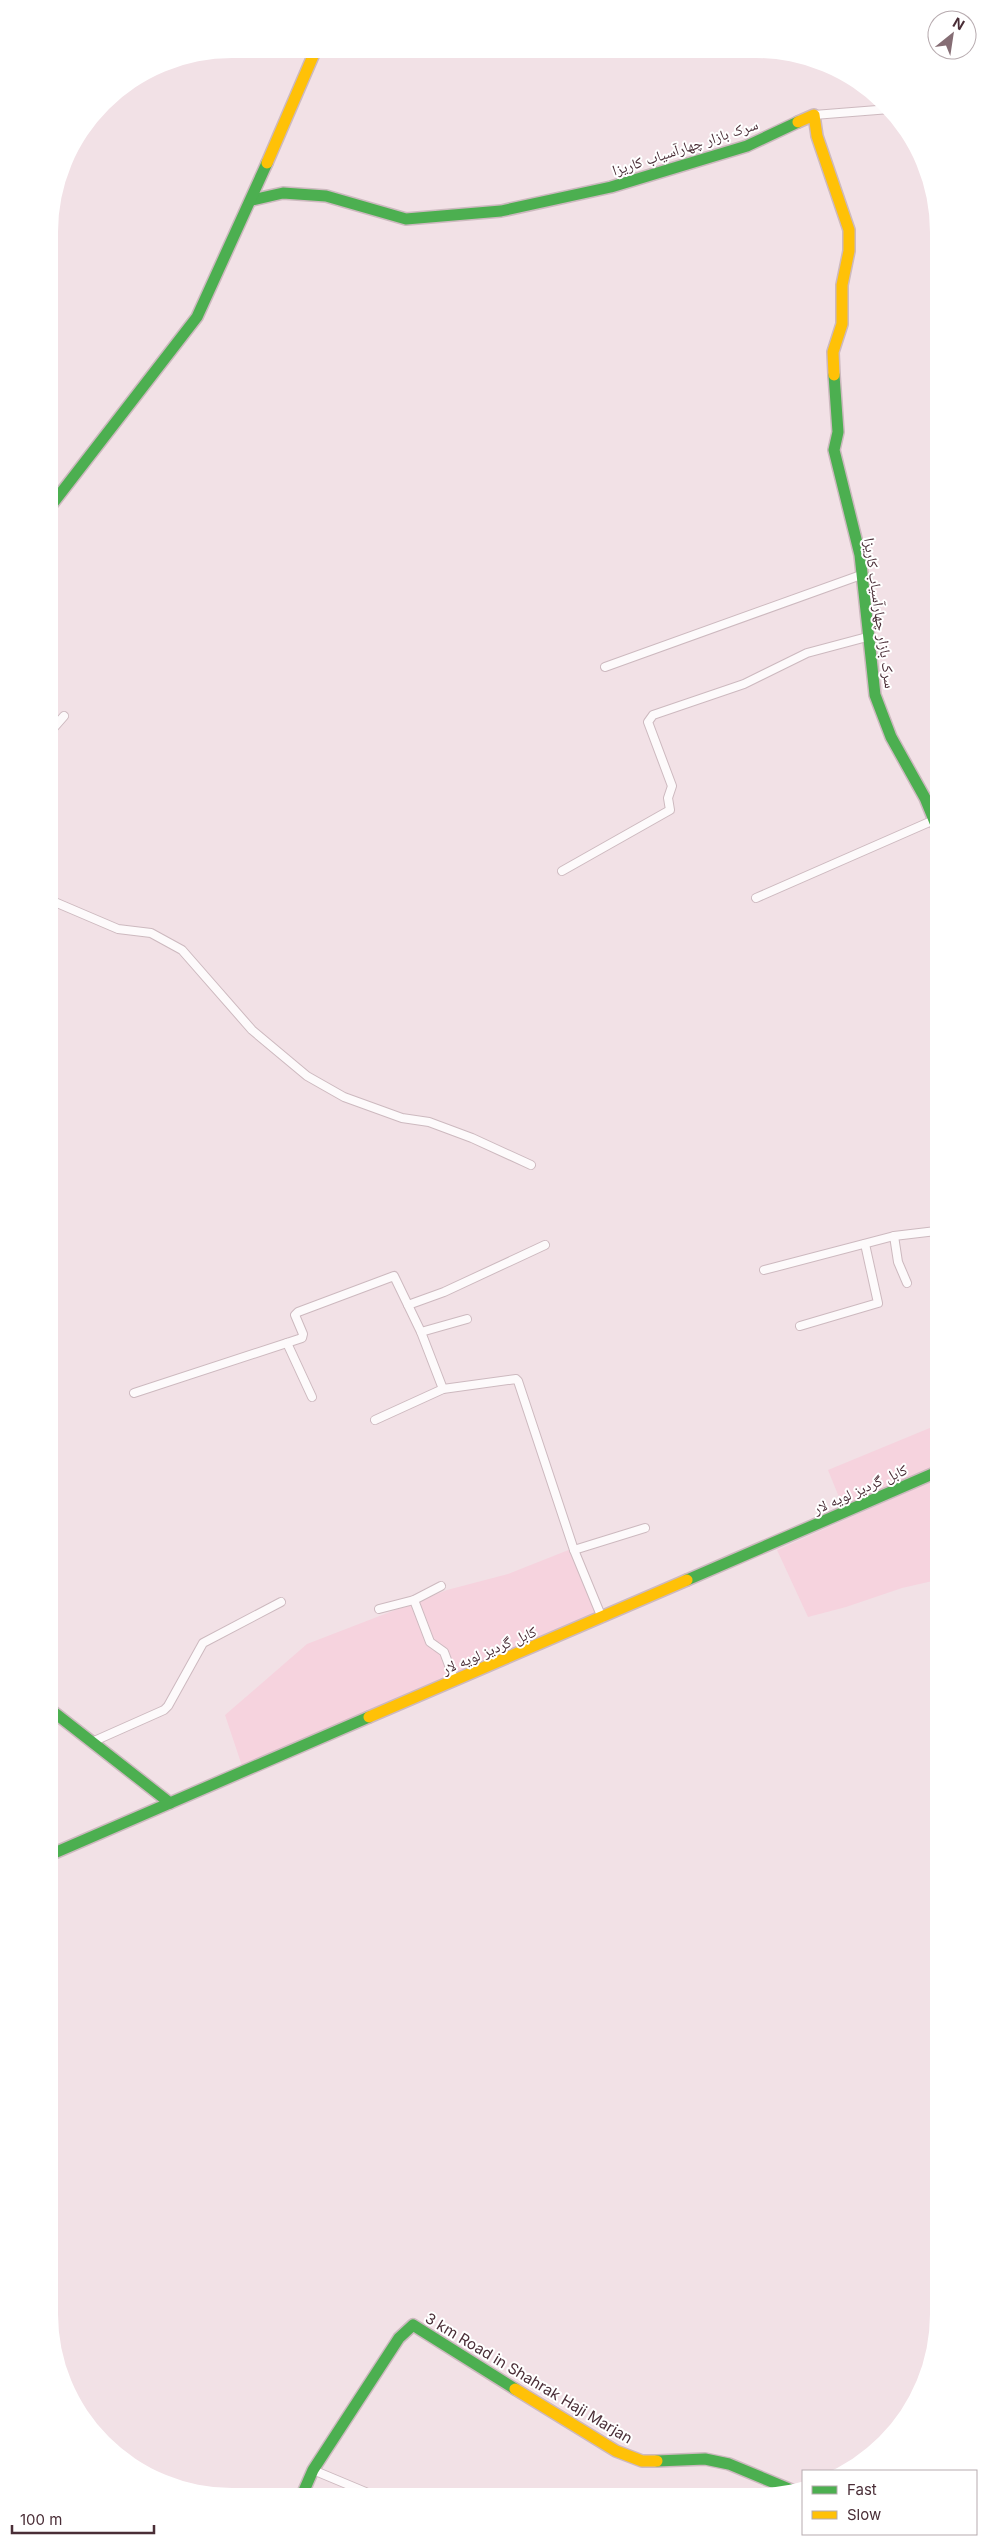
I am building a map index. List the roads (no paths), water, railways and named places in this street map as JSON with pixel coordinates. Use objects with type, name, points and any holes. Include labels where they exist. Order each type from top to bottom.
[{"type":"main road","points":[[58,497],[197,317],[252,200],[312,58]]},
{"type":"main road","name":"سرک بازار چهارآسیاب کاریزا","points":[[252,200],[284,193],[326,196],[406,219],[501,211],[611,187],[747,146],[814,115],[817,136],[849,230],[849,251],[842,285],[842,324],[833,352],[838,432],[834,450],[860,554],[875,695],[892,737],[930,809]]},
{"type":"main road","name":"کابل گردیز لویه لار","points":[[58,1851],[929,1475]]},
{"type":"main road","points":[[58,1715],[170,1803]]},
{"type":"main road","name":"3 km Road in Shahrak Haji Marjan","points":[[305,2488],[313,2470],[399,2338],[413,2325],[616,2451],[642,2461],[705,2459],[729,2464],[780,2485]]},
{"type":"street","points":[[814,115],[879,110]]},
{"type":"street","points":[[604,667],[861,575]]},
{"type":"street","points":[[562,871],[670,810],[668,798],[672,786],[648,722],[653,715],[744,684],[807,653],[868,637]]},
{"type":"street","points":[[58,723],[64,716]]},
{"type":"street","points":[[756,898],[930,824]]},
{"type":"street","points":[[58,904],[118,930],[152,933],[182,950],[252,1030],[306,1076],[344,1097],[402,1118],[429,1122],[472,1138],[531,1166]]},
{"type":"street","points":[[764,1270],[894,1236],[930,1232]]},
{"type":"street","points":[[894,1236],[898,1262],[907,1283]]},
{"type":"street","points":[[800,1326],[878,1303],[865,1244]]},
{"type":"street","points":[[408,1305],[444,1292],[545,1245]]},
{"type":"street","points":[[134,1393],[287,1343],[303,1336],[295,1315],[298,1312],[394,1276],[421,1332],[443,1389]]},
{"type":"street","points":[[421,1332],[468,1319]]},
{"type":"street","points":[[287,1343],[312,1397]]},
{"type":"street","points":[[375,1420],[443,1389],[516,1379],[574,1550],[602,1618]]},
{"type":"street","points":[[574,1550],[645,1528]]},
{"type":"street","points":[[379,1609],[414,1600],[442,1586]]},
{"type":"street","points":[[414,1600],[430,1642],[444,1652],[455,1681]]},
{"type":"street","points":[[92,1742],[164,1710],[203,1642],[281,1602]]},
{"type":"street","points":[[313,2470],[356,2488]]}]
